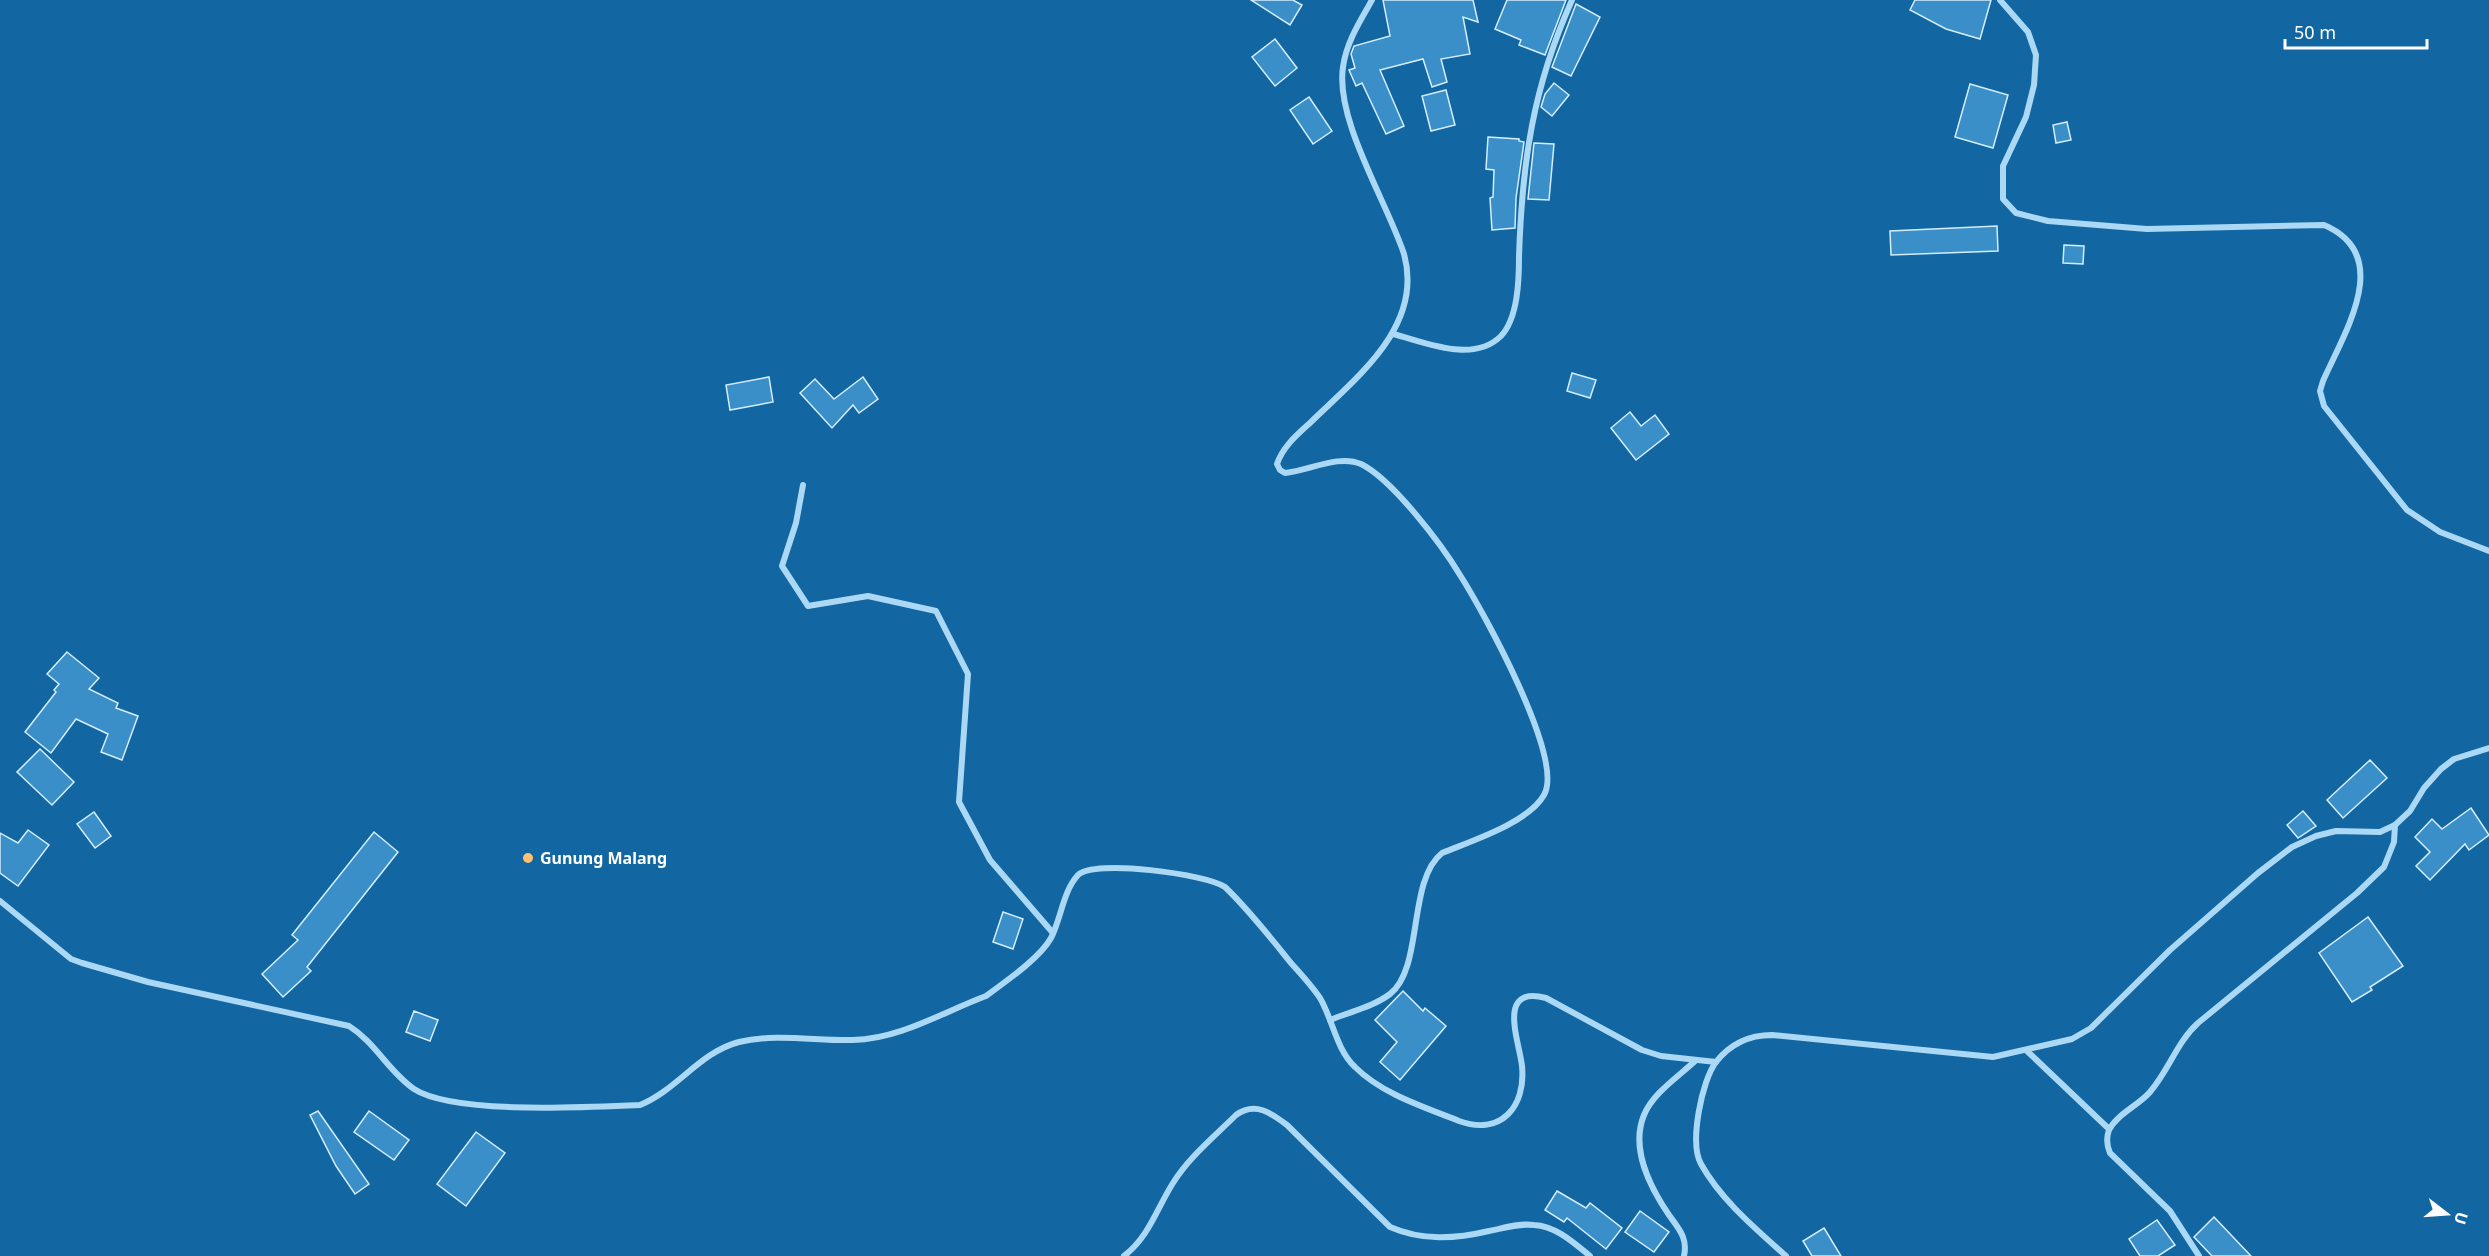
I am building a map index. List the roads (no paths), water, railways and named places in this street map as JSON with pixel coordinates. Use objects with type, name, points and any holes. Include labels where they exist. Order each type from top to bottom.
[{"type":"street","points":[[1330,1020],[1381,1000],[1398,985],[1406,965],[1425,880],[1435,858],[1442,852],[1518,818],[1544,795],[1549,776],[1544,750],[1532,719],[1484,616],[1460,573],[1416,515],[1362,464],[1334,462],[1286,473],[1277,464],[1294,439],[1356,379],[1393,334],[1401,315],[1408,268],[1398,236],[1361,150],[1345,103],[1342,84],[1346,53],[1372,0]]},
{"type":"street","points":[[1393,334],[1458,350],[1472,350],[1488,345],[1502,335],[1515,302],[1519,276],[1523,174],[1538,89],[1552,44],[1572,0]]},
{"type":"street","points":[[2000,0],[2028,32],[2036,55],[2034,85],[2026,117],[2003,166],[2001,181],[2003,199],[2008,207],[2028,218],[2147,230],[2324,225],[2344,236],[2354,245],[2361,273],[2358,298],[2320,390],[2324,406],[2407,510],[2440,532],[2489,551]]},
{"type":"street","points":[[803,485],[796,523],[782,566],[808,606],[868,596],[936,611],[968,674],[958,802],[990,860],[1053,933]]},
{"type":"street","points":[[1786,1256],[1748,1221],[1712,1179],[1698,1156],[1698,1117],[1705,1088],[1716,1062],[1746,1038],[1759,1035],[1994,1057],[2072,1039],[2091,1028],[2170,950],[2258,873],[2292,847],[2316,836],[2337,831],[2380,832],[2395,825],[2410,811],[2424,788],[2441,769],[2454,759],[2489,748]]},
{"type":"street","points":[[2199,1256],[2170,1211],[2110,1153],[2107,1145],[2109,1130],[2153,1088],[2187,1033],[2357,893],[2384,867],[2394,842],[2395,825]]},
{"type":"street","points":[[0,901],[71,959],[82,963],[148,982],[349,1026],[366,1037],[392,1070],[433,1098],[541,1108],[640,1104],[652,1100],[712,1053],[738,1042],[774,1038],[853,1040],[905,1030],[986,996],[1043,949],[1053,933],[1070,887],[1078,875],[1085,870],[1104,868],[1184,874],[1209,879],[1225,887],[1244,906],[1318,996],[1343,1051],[1352,1065],[1370,1081],[1438,1112],[1479,1126],[1502,1121],[1518,1099],[1522,1068],[1513,1021],[1519,1002],[1526,996],[1546,998],[1642,1050],[1660,1056],[1716,1062]]},
{"type":"street","points":[[2027,1051],[2109,1130]]},
{"type":"street","points":[[1684,1256],[1684,1236],[1658,1198],[1643,1166],[1640,1133],[1644,1115],[1653,1100],[1695,1061]]},
{"type":"street","points":[[1124,1256],[1149,1227],[1184,1168],[1236,1115],[1244,1109],[1255,1108],[1269,1111],[1287,1125],[1352,1188],[1378,1218],[1407,1235],[1446,1238],[1512,1226],[1535,1225],[1566,1237],[1590,1256]]},
{"type":"place","name":"Gunung Malang","points":[[528,858]]}]
